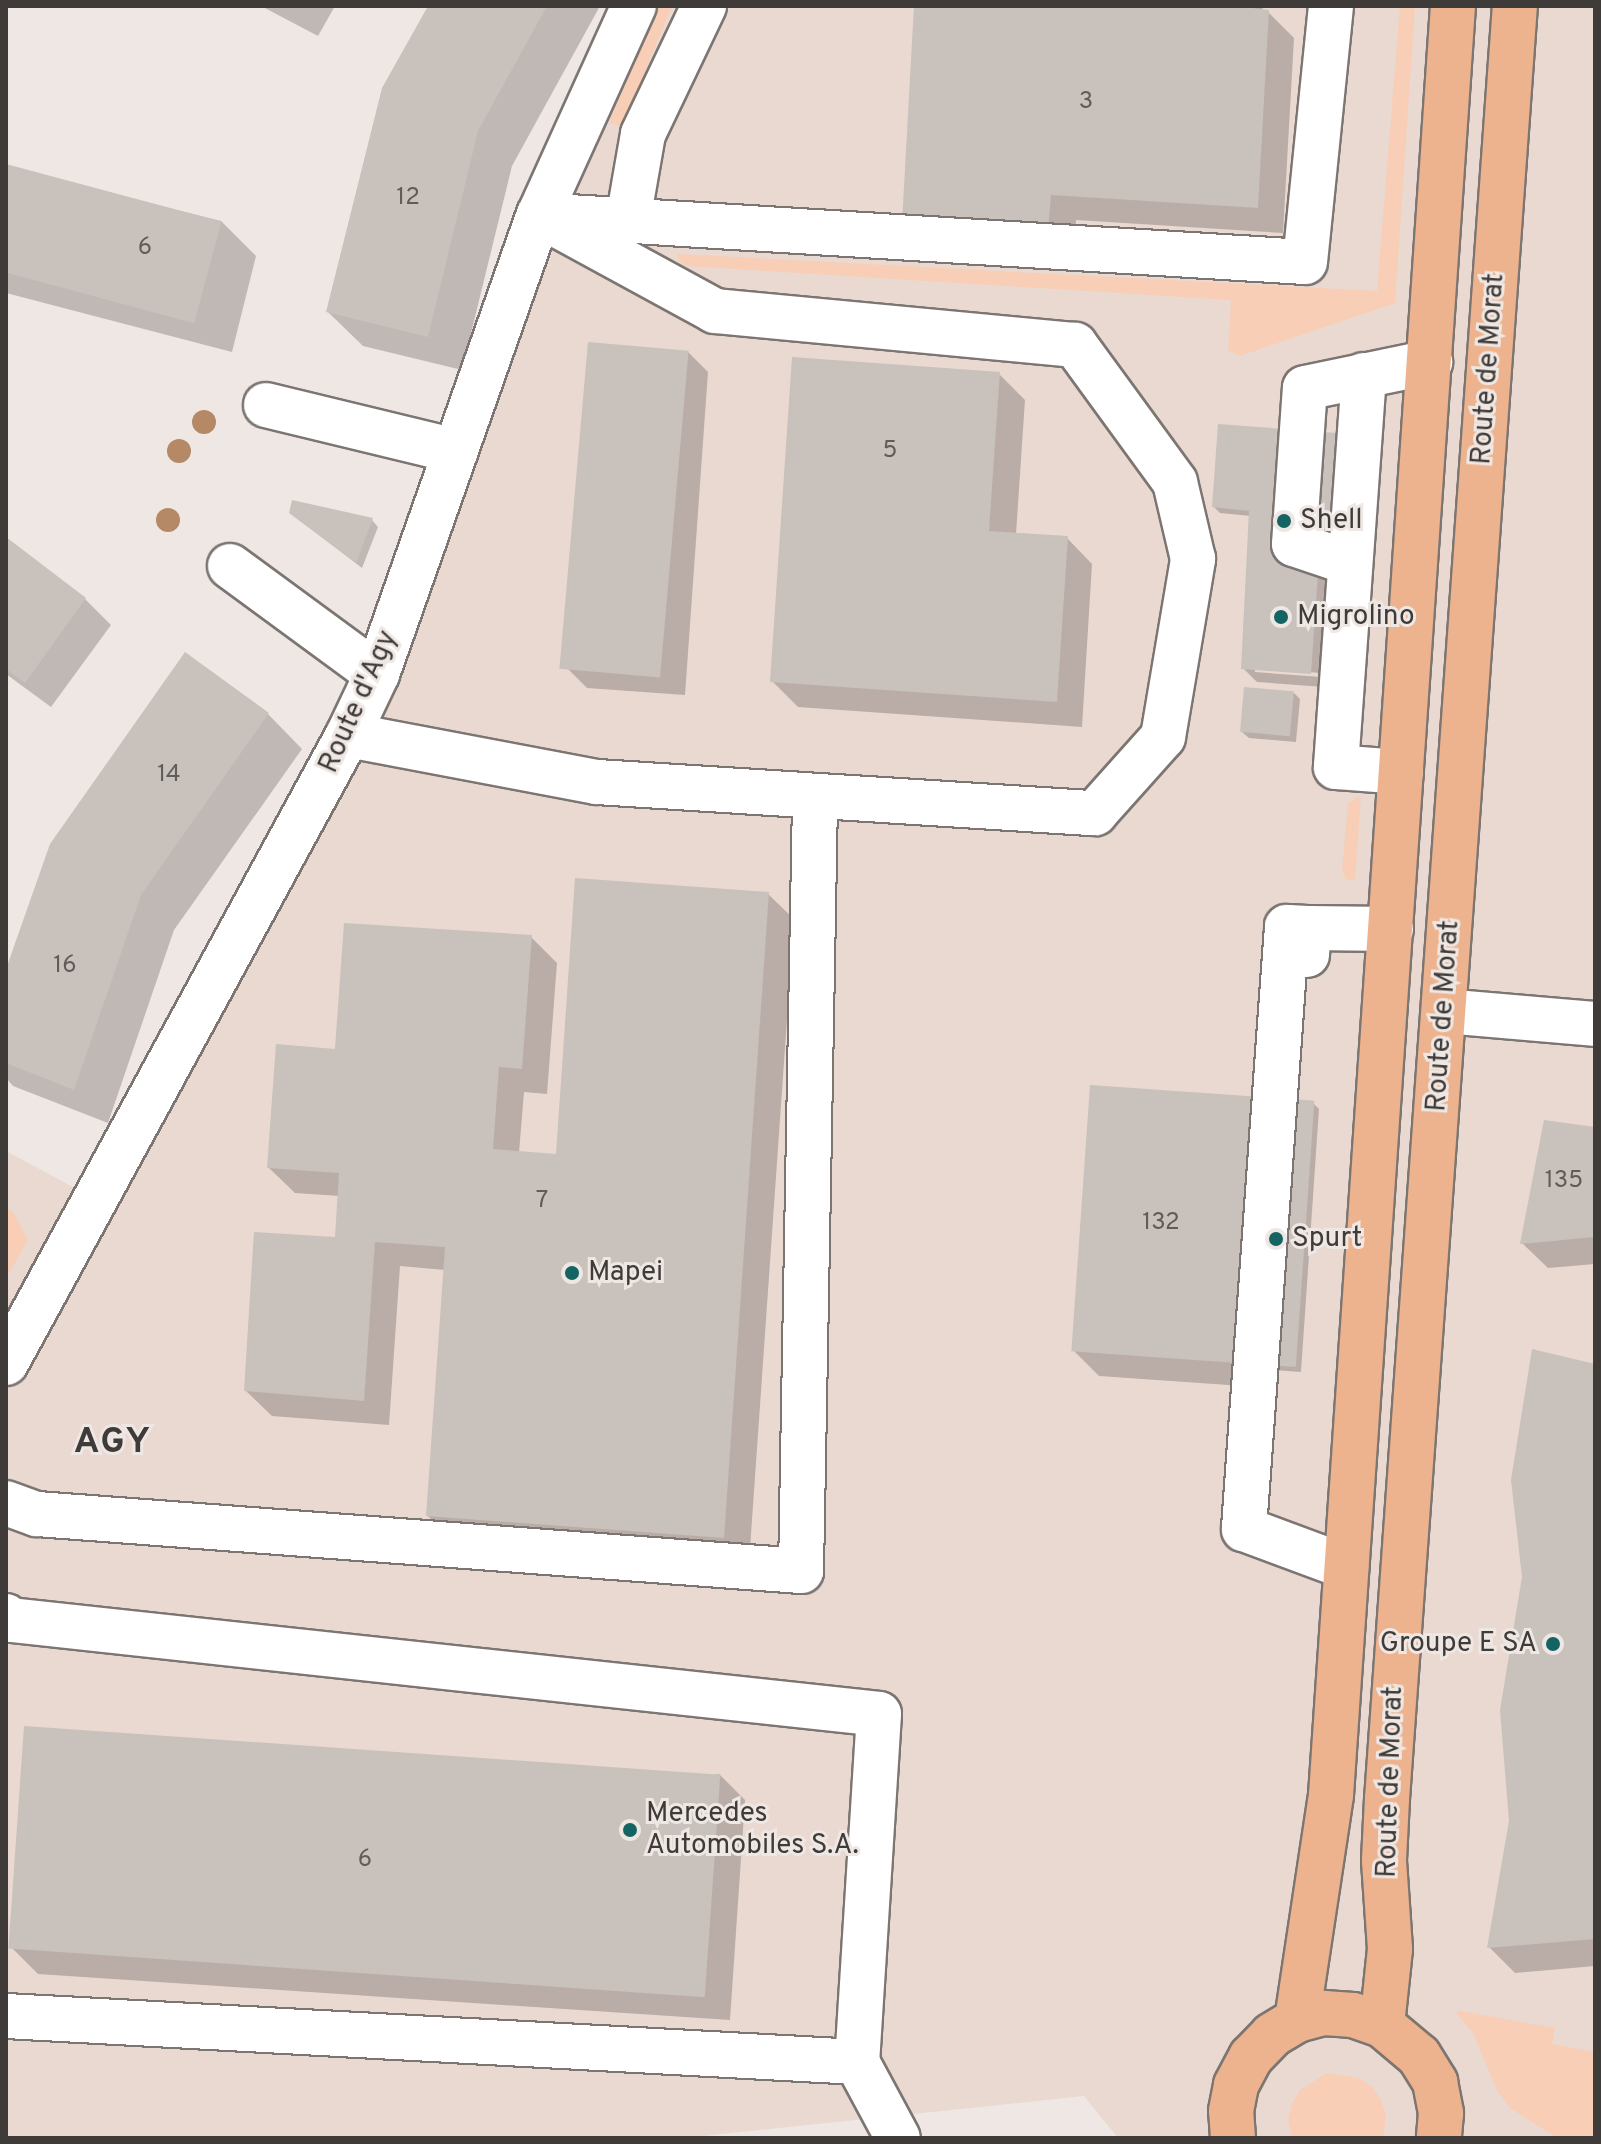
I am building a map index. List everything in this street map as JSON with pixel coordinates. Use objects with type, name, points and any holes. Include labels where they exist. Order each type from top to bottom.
[{"type":"main road","name":"Route de Morat","points":[[1297,2020],[1331,1795],[1453,6]]},
{"type":"main road","name":"Route de Morat","points":[[1382,2025],[1390,1949],[1384,1860],[1387,1799],[1515,6]]},
{"type":"main road","points":[[1225,2137],[1236,2085],[1251,2057],[1272,2035],[1297,2020],[1324,2013],[1353,2015],[1382,2025],[1419,2056],[1435,2082],[1441,2113],[1439,2138]]},
{"type":"street","name":"Route d'Agy","points":[[6,1363],[348,735],[377,674],[539,215],[634,6]]},
{"type":"street","points":[[628,220],[643,134],[704,6]]},
{"type":"street","points":[[539,215],[1305,262],[1331,6]]},
{"type":"street","points":[[348,735],[597,782],[815,798],[1095,813],[1163,737],[1193,559],[1175,482],[1075,345],[715,311],[539,215]]},
{"type":"street","points":[[1350,563],[1294,544],[1305,388],[1430,362]]},
{"type":"street","points":[[1364,375],[1336,767],[1401,772]]},
{"type":"street","points":[[266,405],[456,451]]},
{"type":"street","points":[[230,566],[377,674]]},
{"type":"street","points":[[6,1503],[37,1514],[801,1571],[815,798]]},
{"type":"street","points":[[1346,1567],[1271,1538],[1309,928],[1391,929]]},
{"type":"street","points":[[1444,1011],[1595,1024]]},
{"type":"street","points":[[8,1623],[879,1714],[857,2062],[898,2138]]},
{"type":"street","points":[[6,2016],[857,2062]]},
{"type":"shaded area","points":[[634,6],[1595,6],[1595,2138],[1118,2138],[1084,2096],[684,2138],[6,2138],[6,1151],[95,1199],[348,735]]},
{"type":"shaded area","points":[[659,6],[672,6],[622,127],[609,122]]},
{"type":"shaded area","points":[[1400,6],[1415,6],[1395,303],[1240,356],[1228,350],[1231,300],[686,266],[678,260],[678,254],[1377,291]]},
{"type":"shaded area","points":[[1361,795],[1355,881],[1346,879],[1342,871],[1348,803]]},
{"type":"shaded area","points":[[6,1208],[13,1212],[28,1240],[6,1278]]},
{"type":"shaded area","points":[[1461,2011],[1555,2028],[1552,2044],[1595,2052],[1595,2138],[1557,2138],[1510,2108],[1497,2090],[1473,2033],[1456,2013]]},
{"type":"shaded area","points":[[1327,2073],[1359,2078],[1372,2087],[1381,2100],[1386,2116],[1383,2138],[1292,2138],[1288,2119],[1292,2103],[1300,2090]]},
{"type":"building","points":[[428,6],[547,6],[478,131],[428,337],[326,312],[382,88]]},
{"type":"building","points":[[914,6],[1236,6],[1269,10],[1258,208],[1051,195],[1048,232],[902,223]]},
{"type":"building","points":[[6,164],[221,222],[194,323],[6,273]]},
{"type":"building","points":[[588,342],[689,351],[660,678],[559,669]]},
{"type":"building","points":[[792,357],[1000,372],[989,531],[1068,536],[1057,702],[770,682]]},
{"type":"building","points":[[1218,424],[1337,433],[1327,575],[1318,574],[1311,674],[1241,669],[1249,511],[1212,507]]},
{"type":"building","points":[[292,500],[373,518],[356,563],[289,513]]},
{"type":"building","points":[[6,537],[86,598],[25,683],[6,669]]},
{"type":"building","points":[[185,652],[269,713],[141,895],[74,1090],[6,1063],[6,969],[50,844]]},
{"type":"building","points":[[1244,687],[1294,691],[1290,736],[1240,732]]},
{"type":"building","points":[[575,878],[769,892],[724,1538],[426,1516],[445,1247],[375,1242],[364,1401],[244,1391],[254,1232],[335,1237],[339,1173],[267,1168],[276,1044],[335,1049],[344,923],[532,935],[522,1069],[499,1067],[493,1149],[556,1154]]},
{"type":"building","points":[[1090,1085],[1314,1101],[1296,1367],[1071,1351]]},
{"type":"building","points":[[1544,1120],[1595,1127],[1595,1237],[1520,1244]]},
{"type":"building","name":"Groupe E SA","points":[[1532,1349],[1595,1364],[1595,1939],[1487,1948],[1509,1821],[1500,1710],[1522,1577],[1511,1480]]},
{"type":"building","points":[[24,1726],[720,1775],[705,1997],[8,1948]]},
{"type":"place","name":"Shell","points":[[1284,521]]},
{"type":"place","name":"Migrolino","points":[[1281,617]]},
{"type":"place","name":"Spurt","points":[[1276,1239]]},
{"type":"place","name":"Mapei","points":[[572,1273]]},
{"type":"place","name":"Groupe E SA","points":[[1553,1644]]},
{"type":"place","name":"Mercedes Automobiles S.A.","points":[[630,1830]]},
{"type":"district","name":"AGY","points":[[113,1444]]}]
